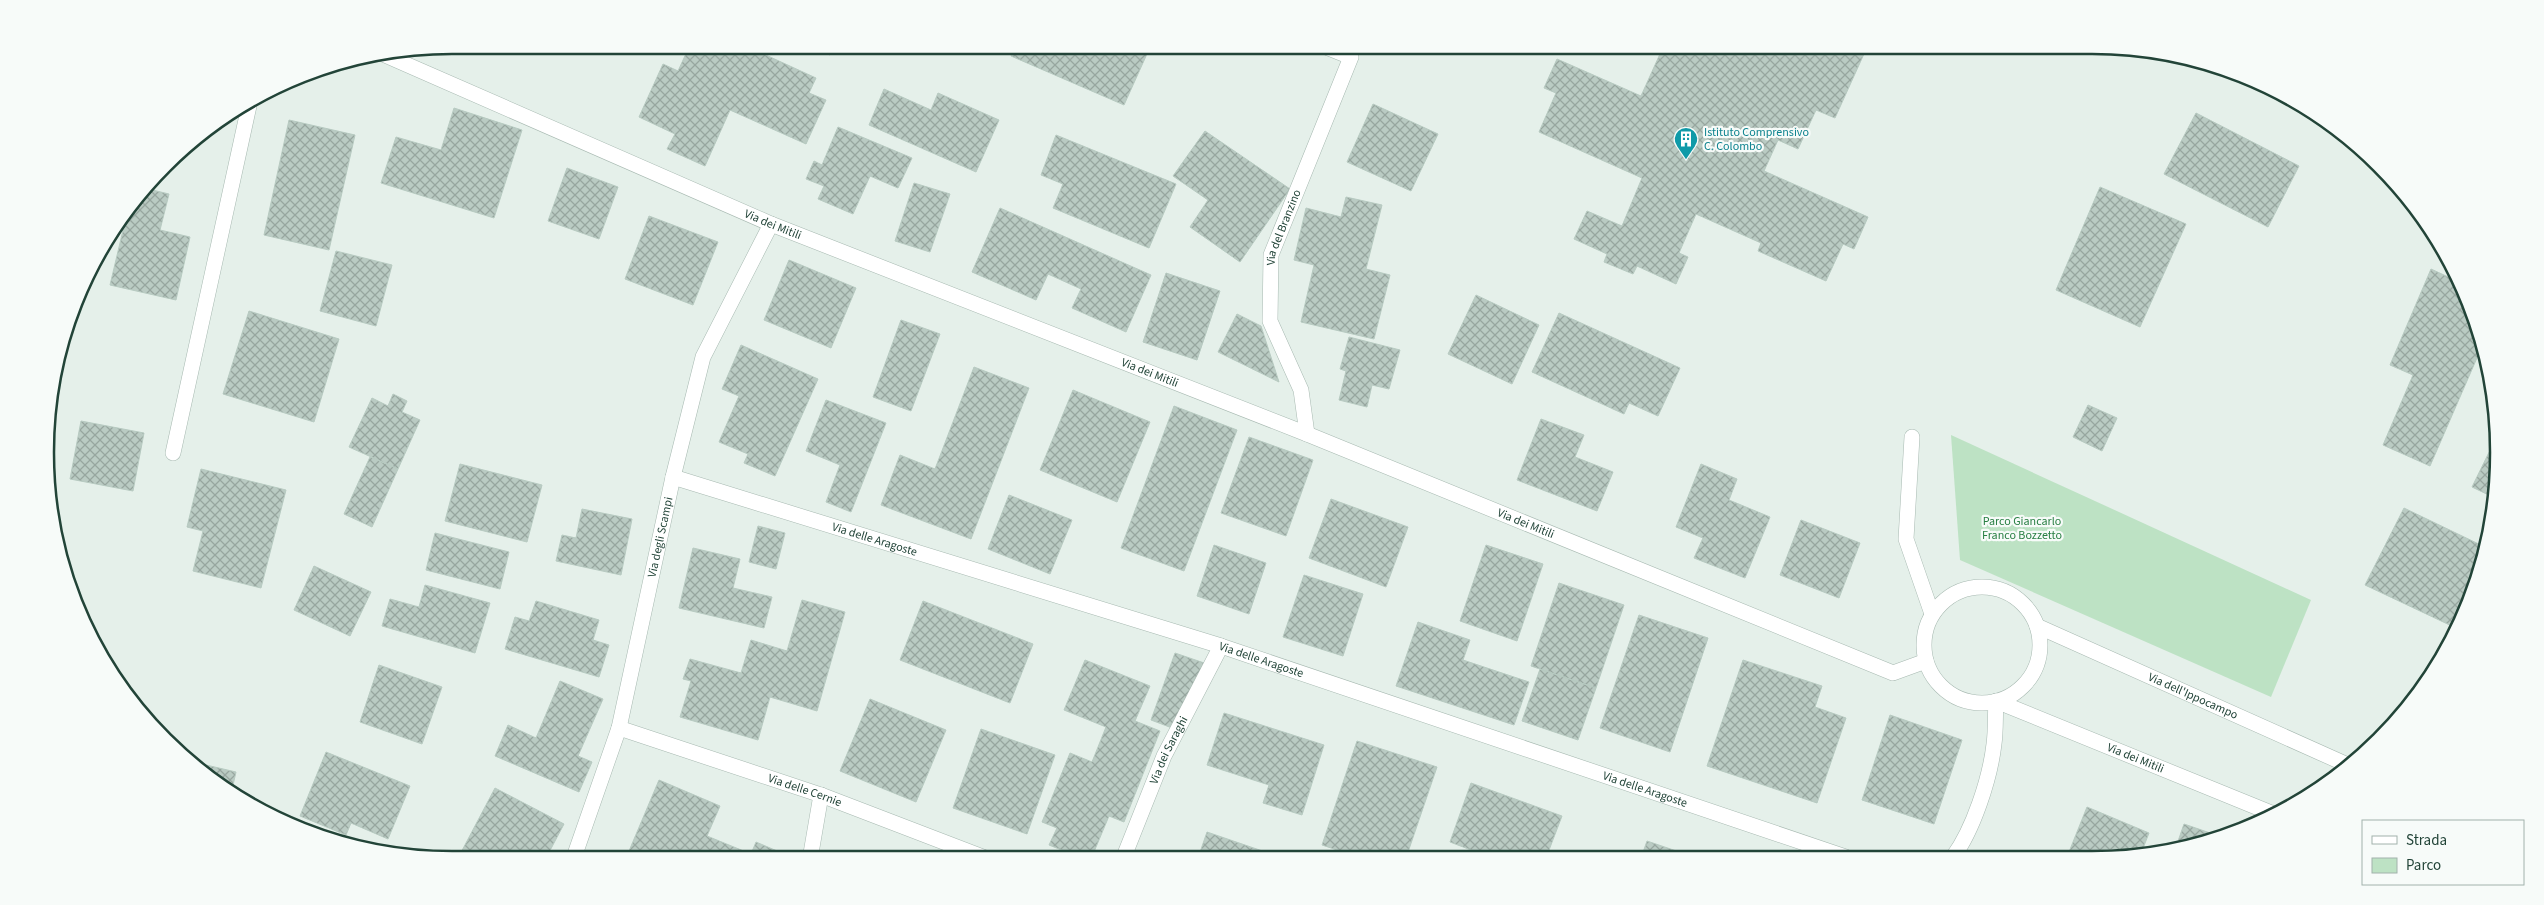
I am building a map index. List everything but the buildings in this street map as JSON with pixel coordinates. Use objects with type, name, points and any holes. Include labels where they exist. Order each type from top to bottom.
[{"type":"street","name":"Via del Branzino","points":[[1307,434],[1301,390],[1270,321],[1271,255],[1351,57],[1344,54]]},
{"type":"street","name":"Via dei Mitili","points":[[392,58],[771,224],[1307,434],[1893,673],[1926,661]]},
{"type":"street","points":[[173,453],[248,110]]},
{"type":"street","name":"Via degli Scampi","points":[[576,851],[619,728],[673,477],[703,357],[771,224]]},
{"type":"street","points":[[1912,437],[1906,539],[1932,614]]},
{"type":"street","name":"Via delle Aragoste","points":[[673,477],[1221,646],[1828,851]]},
{"type":"street","points":[[1972,587],[1988,587],[2004,591],[2018,599],[2030,611],[2037,626],[2040,642],[2038,658],[2033,673],[2024,686],[1996,701],[1978,703],[1960,699],[1945,691],[1933,677],[1926,661],[1923,645],[1926,629],[1932,614],[1943,601],[1956,592],[1972,587]]},
{"type":"street","name":"Via dell'Ippocampo","points":[[2037,626],[2342,762]]},
{"type":"street","name":"Via dei Saraghi","points":[[1126,851],[1164,756],[1221,646]]},
{"type":"street","name":"Via dei Mitili","points":[[1996,701],[2266,811]]},
{"type":"street","points":[[1956,851],[1961,845],[1984,789],[1994,745],[1996,701]]},
{"type":"street","name":"Via delle Cernie","points":[[619,728],[820,795],[967,851]]},
{"type":"street","points":[[811,851],[820,795]]},
{"type":"green space","name":"Parco Giancarlo Franco Bozzetto","points":[[1951,435],[2311,600],[2271,697],[1960,560]]},
{"type":"place","name":"Istituto Comprensivo C. Colombo","points":[[1686,160]]}]
